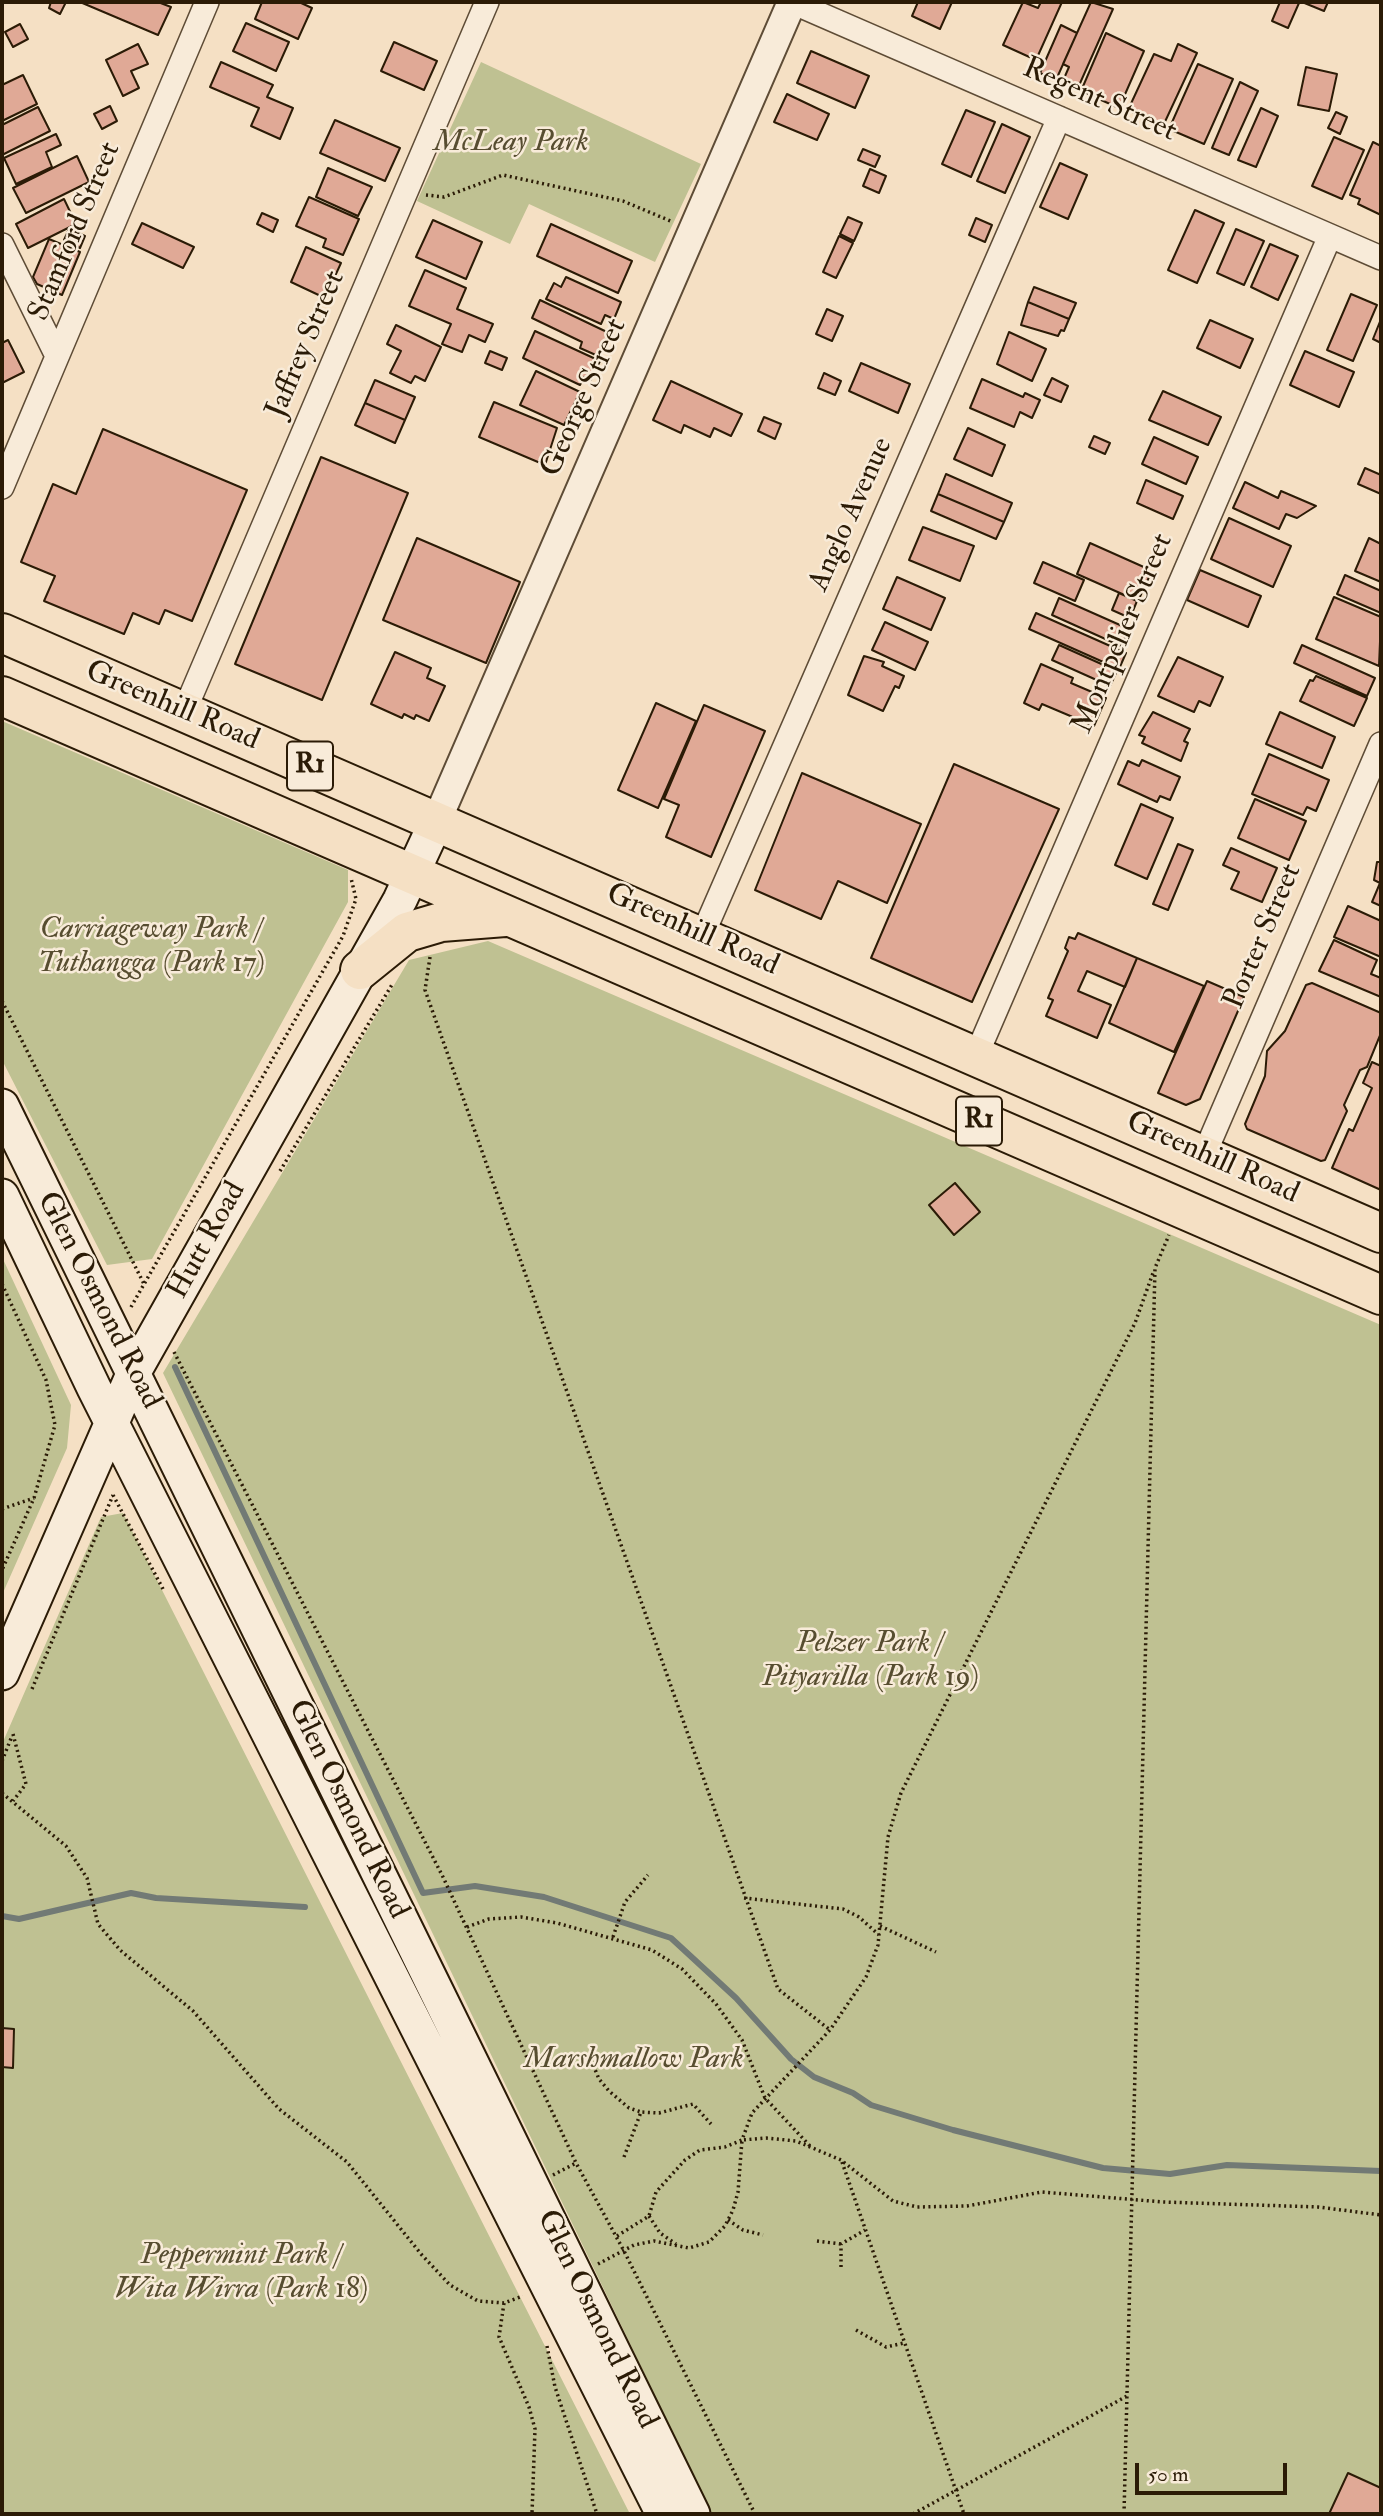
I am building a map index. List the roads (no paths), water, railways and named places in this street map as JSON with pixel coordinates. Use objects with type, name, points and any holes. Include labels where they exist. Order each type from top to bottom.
[{"type":"highway","name":"Greenhill Road","points":[[2,633],[1381,1233]]},
{"type":"highway","name":"Greenhill Road","points":[[2,696],[1381,1295]]},
{"type":"highway","points":[[161,766],[184,712]]},
{"type":"highway","points":[[577,945],[576,912],[591,887]]},
{"type":"highway","points":[[360,970],[407,932],[441,922],[510,916]]},
{"type":"highway","points":[[1017,1138],[1015,1105],[1038,1083]]},
{"type":"highway","points":[[1323,1207],[1338,1236],[1340,1250],[1338,1259],[1324,1270]]},
{"type":"main road","name":"Hutt Road","points":[[2,1673],[134,1372],[413,874],[437,820]]},
{"type":"main road","name":"Glen Osmond Road","points":[[2,1106],[134,1372],[663,2514]]},
{"type":"main road","name":"Glen Osmond Road","points":[[2,1196],[111,1420],[693,2514]]},
{"type":"street","name":"Stamford Street","points":[[2,486],[207,2]]},
{"type":"street","name":"Jaffrey Street","points":[[184,712],[487,2]]},
{"type":"street","name":"Regent Street","points":[[792,2],[1381,258]]},
{"type":"street","name":"George Street","points":[[437,820],[792,2]]},
{"type":"street","name":"Anglo Avenue","points":[[702,936],[1059,118]]},
{"type":"street","name":"Montpelier Street","points":[[976,1056],[1330,236]]},
{"type":"street","points":[[2,245],[57,356]]},
{"type":"street","name":"Porter Street","points":[[1204,1155],[1381,744]]},
{"type":"waterway","points":[[175,1367],[423,1893],[475,1886],[544,1897],[671,1938],[736,1998],[791,2059],[814,2077],[853,2093],[871,2105],[953,2130],[1103,2168],[1170,2174],[1227,2165],[1381,2171]]},
{"type":"waterway","points":[[2,1916],[19,1919],[131,1893],[156,1898],[305,1907]]},
{"type":"park label","name":"McLeay Park","points":[[511,144]]},
{"type":"park label","name":"Carriageway Park / Tuthangga (Park 17)","points":[[151,948]]},
{"type":"park label","name":"Pelzer Park / Pityarilla (Park 19)","points":[[870,1662]]},
{"type":"park label","name":"Marshmallow Park","points":[[634,2061]]},
{"type":"park label","name":"Peppermint Park / Wita Wirra (Park 18)","points":[[241,2274]]}]
